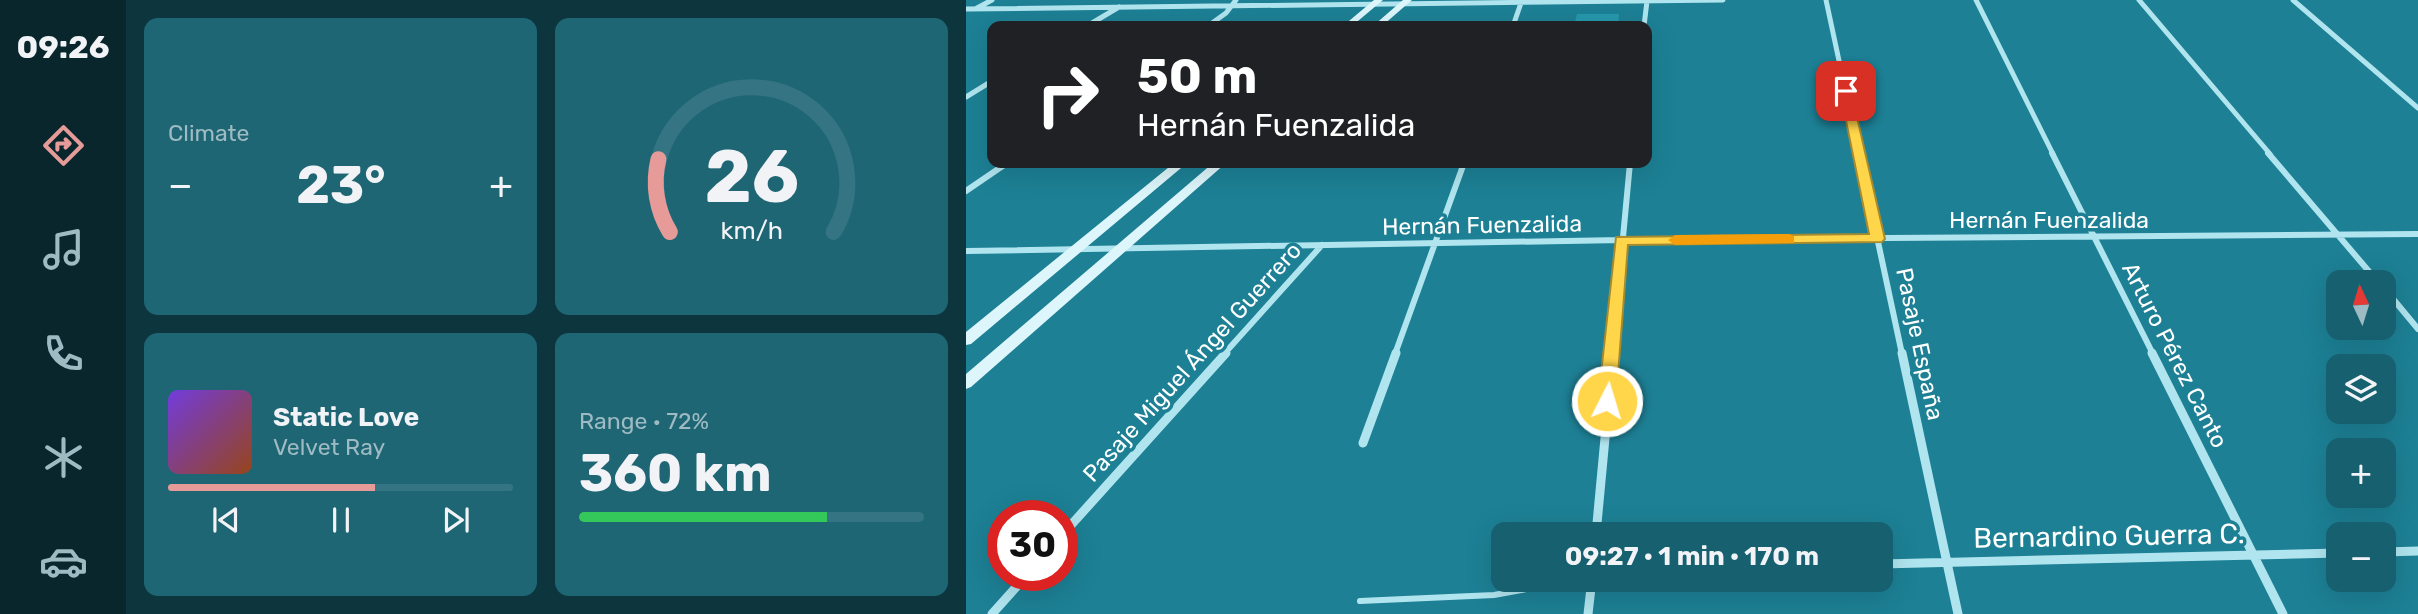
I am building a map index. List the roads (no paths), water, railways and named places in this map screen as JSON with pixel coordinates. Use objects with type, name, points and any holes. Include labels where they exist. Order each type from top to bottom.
[{"type":"main road","points":[[1353,21],[1376,2]]},
{"type":"main road","points":[[1383,21],[1405,2]]},
{"type":"main road","points":[[966,340],[1175,168]]},
{"type":"main road","points":[[966,383],[1214,168]]},
{"type":"street","points":[[975,9],[992,0]]},
{"type":"street","points":[[1214,21],[1236,0]]},
{"type":"street","points":[[966,11],[1376,2],[1723,0]]},
{"type":"street","name":"Pasaje España","points":[[1826,0],[1958,614]]},
{"type":"street","name":"Arturo Pérez Canto","points":[[1976,0],[2283,614]]},
{"type":"street","points":[[2139,0],[2368,270]]},
{"type":"street","points":[[2293,0],[2418,108]]},
{"type":"street","points":[[1645,21],[1647,1]]},
{"type":"street","points":[[1515,21],[1521,3]]},
{"type":"street","points":[[1096,21],[1120,7]]},
{"type":"street","points":[[966,97],[987,84]]},
{"type":"street","points":[[966,191],[1000,168]]},
{"type":"street","points":[[1363,443],[1462,168]]},
{"type":"street","points":[[1597,522],[1629,168]]},
{"type":"street","name":"Hernán Fuenzalida","points":[[966,251],[1622,240],[2418,234]]},
{"type":"street","name":"Pasaje Miguel Ángel Guerrero","points":[[1078,517],[1322,245]]},
{"type":"street","points":[[2396,302],[2418,329]]},
{"type":"street","points":[[2396,552],[2418,551]]},
{"type":"street","name":"Bernardino Guerra C.","points":[[1893,564],[2326,553]]},
{"type":"street","points":[[992,614],[1013,591]]},
{"type":"street","points":[[1588,614],[1591,592]]},
{"type":"lane","points":[[1360,601],[1510,592]]}]
